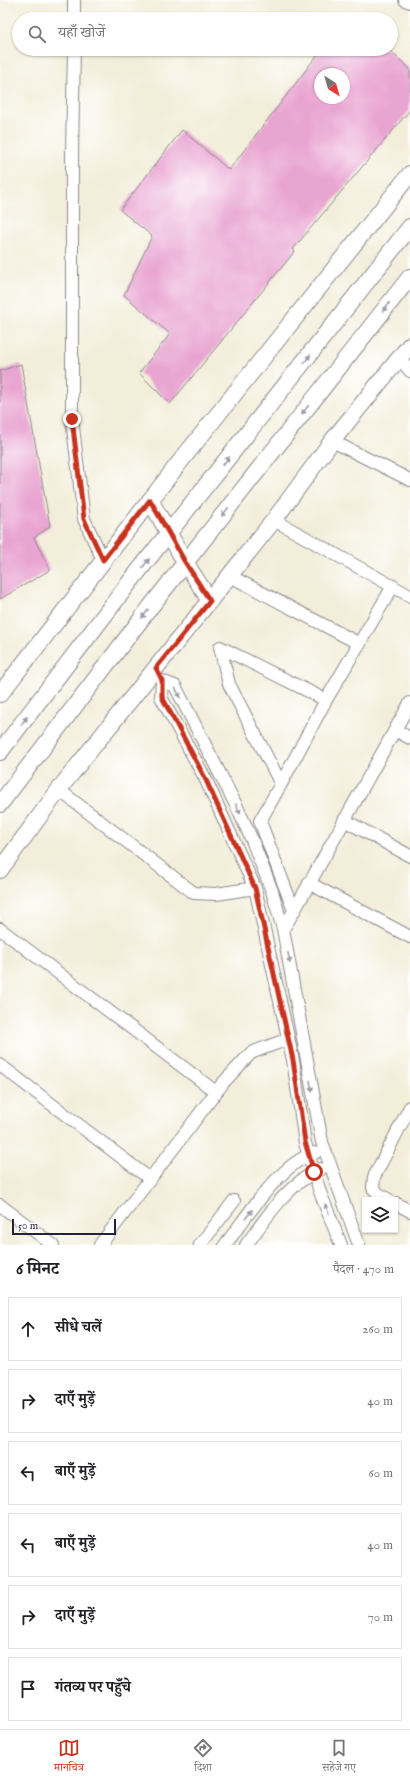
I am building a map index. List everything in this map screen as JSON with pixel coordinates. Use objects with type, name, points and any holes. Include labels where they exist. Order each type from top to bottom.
[{"type":"street","points":[[74,0],[74,12]]},
{"type":"street","points":[[405,0],[410,2]]},
{"type":"street","points":[[74,56],[72,153],[72,419],[84,519],[103,560]]},
{"type":"street","points":[[0,694],[150,500],[410,174]]},
{"type":"street","points":[[0,752],[126,587],[410,227]]},
{"type":"street","points":[[0,804],[185,562],[410,277]]},
{"type":"street","points":[[405,352],[410,371]]},
{"type":"street","points":[[0,870],[59,790],[159,674],[210,601],[274,520],[332,441],[405,352]]},
{"type":"street","points":[[332,441],[410,480]]},
{"type":"street","points":[[150,500],[185,562],[210,601]]},
{"type":"street","points":[[274,520],[410,596]]},
{"type":"street","points":[[230,576],[360,644]]},
{"type":"street","points":[[294,911],[260,821],[326,700],[393,586]]},
{"type":"street","points":[[281,784],[229,684],[220,647],[326,700]]},
{"type":"street","points":[[159,674],[162,697],[205,778],[255,888],[288,1039],[305,1142],[314,1172],[342,1245]]},
{"type":"street","points":[[159,674],[175,686],[237,807],[272,891],[283,929],[322,1142],[359,1245]]},
{"type":"street","points":[[283,929],[410,703]]},
{"type":"street","points":[[395,730],[410,738]]},
{"type":"street","points":[[59,790],[194,893],[216,894],[255,888]]},
{"type":"street","points":[[344,820],[410,856]]},
{"type":"street","points":[[309,883],[410,937]]},
{"type":"street","points":[[0,929],[216,1092]]},
{"type":"street","points":[[100,1245],[216,1092],[251,1053],[288,1039]]},
{"type":"street","points":[[0,1065],[150,1179]]},
{"type":"street","points":[[384,1197],[373,1188],[374,1177],[410,1108]]},
{"type":"street","points":[[225,1245],[280,1174],[309,1155],[325,1151]]},
{"type":"street","points":[[246,1245],[283,1196],[314,1172],[330,1166]]},
{"type":"street","points":[[200,1245],[234,1201]]},
{"type":"street","points":[[0,1205],[53,1245]]},
{"type":"street","points":[[398,1205],[410,1212]]},
{"type":"building","points":[[317,56],[396,56],[410,69],[410,110],[293,249],[295,251],[170,404],[139,373],[170,334],[124,295],[152,236],[120,210],[182,130],[229,170]]},
{"type":"building","points":[[21,364],[50,526],[34,538],[50,570],[0,599],[0,371]]},
{"type":"route","points":[[72,419],[84,519],[103,560],[150,500],[185,562],[210,601],[156,668],[162,680],[162,697],[205,778],[255,888],[293,1060],[305,1142],[314,1172]]}]
